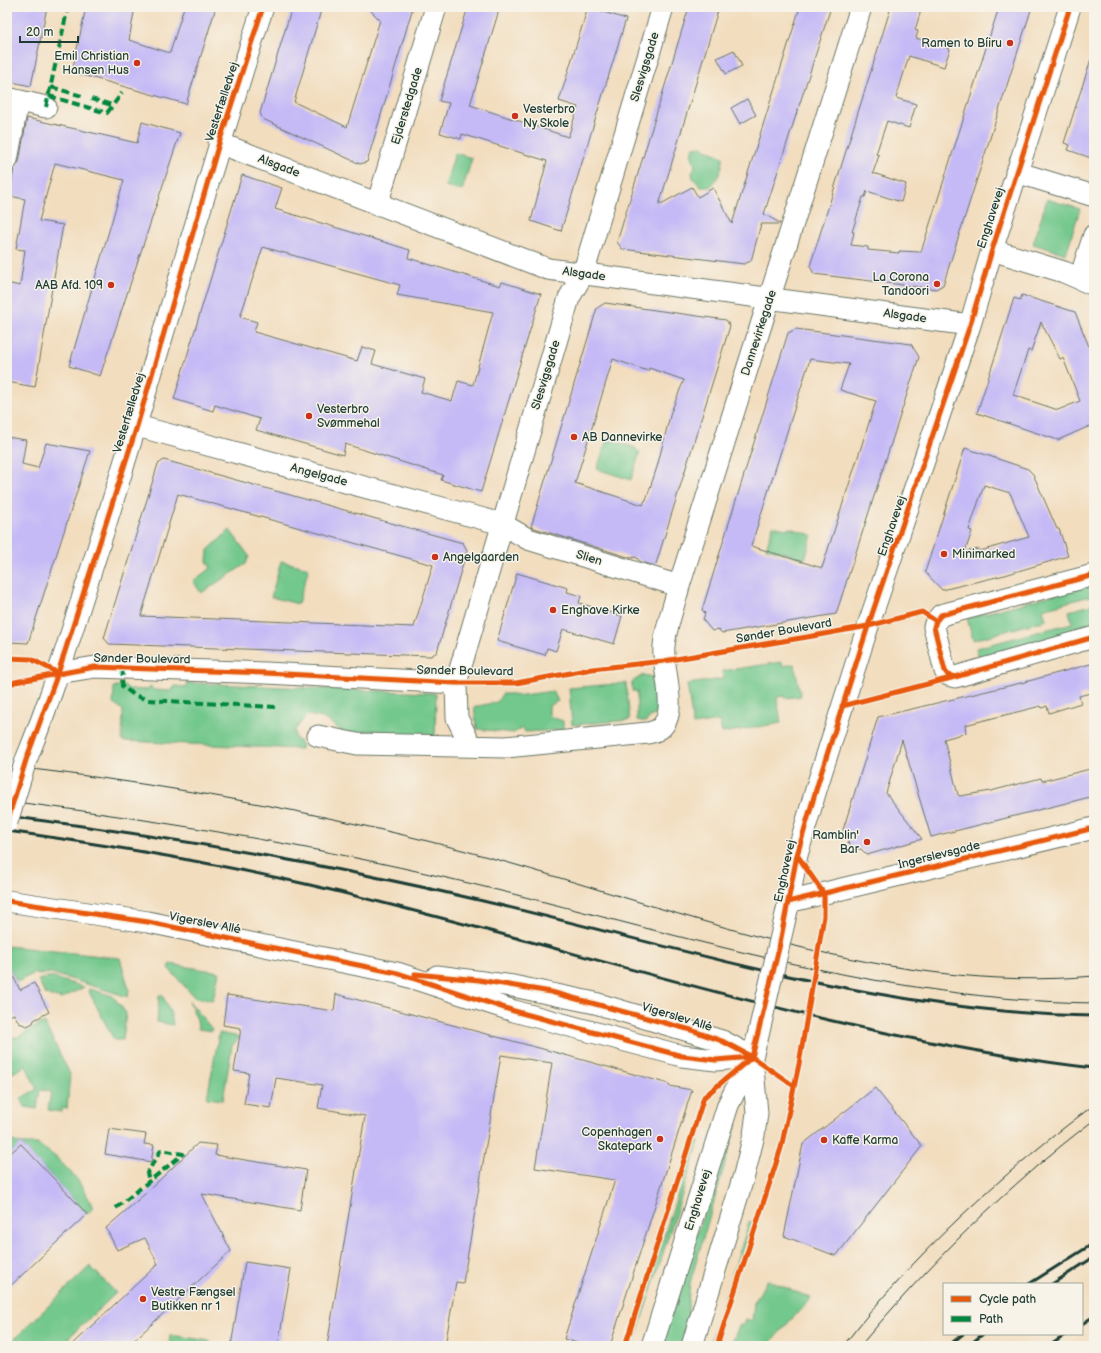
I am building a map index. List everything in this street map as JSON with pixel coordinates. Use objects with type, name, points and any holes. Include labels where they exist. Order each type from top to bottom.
[{"type":"street","name":"Vesterfælledvej","points":[[7,822],[26,760],[58,673],[137,426],[219,143],[263,7]]},
{"type":"street","name":"Ejderstedgade","points":[[377,205],[436,7]]},
{"type":"street","name":"Slesvigsgade","points":[[471,746],[457,718],[456,683],[569,298],[583,274],[662,7]]},
{"type":"street","name":"Dannevirkegade","points":[[471,746],[506,747],[657,732],[668,717],[670,706],[664,661],[664,646],[678,586],[861,7]]},
{"type":"street","name":"Enghavevej","points":[[652,1346],[728,1105],[754,1049],[788,906],[797,855],[818,783],[868,626],[970,325],[1016,172],[1070,7]]},
{"type":"street","points":[[7,160],[12,99],[46,107]]},
{"type":"street","name":"Alsgade","points":[[219,143],[377,205],[548,269],[970,325]]},
{"type":"street","points":[[1016,172],[1094,196]]},
{"type":"street","points":[[992,250],[1087,281],[1094,235]]},
{"type":"street","name":"Angelgade","points":[[137,426],[502,524]]},
{"type":"street","name":"Slien","points":[[502,524],[528,539],[678,586]]},
{"type":"street","points":[[1094,575],[941,615],[936,621],[934,627],[945,671],[948,675],[955,677],[1094,637]]},
{"type":"street","name":"Sønder Boulevard","points":[[58,673],[95,667],[266,673],[456,683]]},
{"type":"street","points":[[318,736],[357,744],[450,747],[471,746]]},
{"type":"street","name":"Ingerslevsgade","points":[[788,906],[1094,828]]},
{"type":"street","name":"Vigerslev Allé","points":[[7,901],[148,922],[397,973],[514,1011],[682,1056],[716,1060],[754,1049]]},
{"type":"street","name":"Vigerslev Allé","points":[[397,973],[479,980],[558,994],[691,1030],[722,1041],[754,1049]]},
{"type":"street","name":"Enghavevej","points":[[692,1346],[753,1141],[757,1113],[754,1049]]},
{"type":"green space","points":[[700,146],[723,157],[720,174],[710,187],[701,187],[693,178],[692,173],[695,167],[691,153],[694,147]]},
{"type":"green space","points":[[455,153],[472,158],[462,191],[445,186]]},
{"type":"green space","points":[[1047,199],[1080,209],[1066,254],[1033,244]]},
{"type":"green space","points":[[607,439],[636,448],[636,451],[640,452],[631,480],[597,469]]},
{"type":"green space","points":[[773,526],[786,529],[790,528],[812,535],[805,559],[766,548]]},
{"type":"green space","points":[[230,530],[249,556],[246,564],[201,593],[193,581],[211,568],[207,561],[208,550]]},
{"type":"green space","points":[[281,561],[309,568],[298,604],[271,597]]},
{"type":"green space","points":[[1093,584],[1094,595],[1043,609],[1046,620],[973,640],[967,618]]},
{"type":"green space","points":[[1094,604],[1094,628],[979,658],[976,648],[1072,623],[1069,611]]},
{"type":"green space","points":[[782,662],[783,666],[794,664],[801,696],[785,698],[785,696],[777,697],[781,723],[722,733],[719,721],[693,725],[687,684],[723,679],[722,671]]},
{"type":"green space","points":[[643,675],[653,677],[654,693],[657,694],[657,714],[650,717],[646,722],[637,720],[637,691],[632,691],[632,682]]},
{"type":"green space","points":[[188,683],[432,693],[436,694],[435,743],[356,741],[323,718],[307,715],[295,730],[295,737],[302,745],[301,749],[122,741],[123,710],[113,704],[114,687],[124,685],[129,689],[148,690],[150,687],[154,690],[171,691],[175,686],[186,687]]},
{"type":"green space","points":[[626,683],[630,720],[572,725],[569,688]]},
{"type":"green space","points":[[553,691],[558,701],[549,706],[549,716],[563,721],[563,730],[525,732],[523,728],[513,733],[477,729],[474,707],[497,702],[502,694],[515,694],[516,696]]},
{"type":"green space","points":[[7,946],[120,958],[129,989],[128,997],[51,973],[37,975],[35,973],[17,982],[7,963]]},
{"type":"green space","points":[[170,964],[219,972],[213,1000],[195,998],[169,969]]},
{"type":"green space","points":[[51,977],[84,987],[61,999],[45,994],[38,980]]},
{"type":"green space","points":[[90,989],[113,996],[126,1013],[123,1040],[114,1040],[88,990]]},
{"type":"green space","points":[[159,995],[162,995],[172,1017],[173,1025],[157,1022]]},
{"type":"green space","points":[[189,1001],[212,1029],[211,1031],[198,1029],[197,1020]]},
{"type":"green space","points":[[44,1022],[70,1074],[67,1109],[62,1108],[62,1112],[48,1110],[51,1091],[40,1090],[37,1109],[25,1107],[21,1098],[37,1089],[26,1066],[9,1075],[7,1072],[7,1037],[18,1037]]},
{"type":"green space","points":[[219,1033],[240,1037],[232,1046],[223,1100],[207,1098]]},
{"type":"green space","points":[[732,1125],[736,1126],[690,1283],[688,1304],[689,1322],[681,1346],[661,1346]]},
{"type":"green space","points":[[7,1139],[21,1144],[7,1156]]},
{"type":"green space","points":[[695,1141],[699,1142],[633,1346],[628,1346]]},
{"type":"green space","points":[[21,1144],[38,1144],[57,1158],[77,1179],[93,1208],[87,1214]]},
{"type":"green space","points":[[749,1222],[752,1223],[714,1345],[710,1344]]},
{"type":"green space","points":[[90,1266],[116,1293],[60,1346],[7,1346]]},
{"type":"green space","points":[[767,1280],[811,1298],[767,1346],[731,1346],[739,1325],[743,1326],[746,1319],[752,1321],[754,1303]]},
{"type":"green space","points":[[170,1335],[210,1341],[209,1346],[169,1346]]},
{"type":"building","points":[[7,7],[47,7],[31,86],[7,81]]},
{"type":"building","name":"Emil Christian Hansen Hus","points":[[86,7],[135,7],[129,40],[170,53],[184,7],[216,7],[186,104],[72,72]]},
{"type":"building","points":[[292,7],[322,7],[294,102],[347,127],[380,20],[367,7],[413,7],[367,162],[360,164],[263,119],[260,113]]},
{"type":"building","points":[[468,7],[500,7],[470,105],[568,137],[578,107],[559,101],[588,7],[626,19],[561,231],[531,221],[547,161],[462,134],[461,139],[440,133],[449,103],[439,101]]},
{"type":"building","points":[[689,7],[719,7],[659,205],[692,187],[698,197],[713,188],[732,224],[800,7],[831,7],[764,214],[780,224],[761,224],[751,261],[744,264],[622,249],[617,242]]},
{"type":"building","points":[[891,7],[922,7],[915,30],[918,31],[916,38],[950,49],[944,67],[909,56],[896,98],[916,104],[909,128],[887,121],[876,154],[879,155],[873,173],[906,184],[901,202],[867,191],[865,197],[863,197],[852,232],[854,232],[851,245],[868,247],[868,250],[899,253],[899,251],[921,252],[999,7],[1032,7],[943,285],[936,289],[814,274],[810,266]]},
{"type":"building","points":[[734,50],[742,66],[726,74],[717,58]]},
{"type":"building","points":[[1091,59],[1094,60],[1094,159],[1068,150],[1070,145],[1064,143]]},
{"type":"building","points":[[747,99],[756,115],[740,124],[731,108]]},
{"type":"building","name":"AAB Afd. 109","points":[[27,118],[137,143],[142,122],[180,133],[100,376],[69,366],[124,180],[55,163],[39,221],[63,225],[35,387],[7,382],[7,283],[20,286],[25,250],[16,249],[25,199],[9,196],[14,169],[19,162]]},
{"type":"building","points":[[242,175],[282,188],[275,209],[410,250],[408,258],[500,286],[502,282],[541,294],[481,492],[441,480],[443,475],[345,444],[343,455],[256,430],[260,419],[215,405],[213,411],[174,399]],"holes":[[[263,247],[400,285],[397,295],[493,312],[473,385],[458,381],[452,401],[421,392],[425,379],[372,364],[376,351],[362,347],[357,361],[254,332],[257,322],[240,317]]]},
{"type":"building","points":[[1022,295],[1075,312],[1094,359],[1094,433],[1090,426],[1058,440],[977,413],[1014,298],[1020,300]],"holes":[[[1041,322],[1060,359],[1063,358],[1080,401],[1058,410],[1013,395],[1028,350],[1031,351]]]},
{"type":"building","name":"AB Dannevirke","points":[[605,303],[726,320],[730,326],[656,564],[652,565],[641,562],[636,557],[631,558],[531,527],[597,308]],"holes":[[[613,359],[648,371],[649,368],[684,380],[671,412],[657,467],[643,505],[575,483]]]},
{"type":"building","points":[[796,329],[911,344],[919,357],[836,614],[722,633],[718,629],[712,631],[703,620],[705,613],[702,610],[788,333]],"holes":[[[810,359],[849,364],[840,390],[876,401],[822,568],[751,546]]]},
{"type":"building","points":[[7,437],[26,440],[22,464],[38,468],[46,443],[90,451],[28,643],[7,642]]},
{"type":"building","points":[[965,448],[1028,469],[1033,474],[1057,529],[1059,529],[1068,556],[1005,575],[942,590],[925,572]],"holes":[[[984,485],[1010,493],[1029,537],[980,551],[979,549],[965,552],[972,531],[969,530]]]},
{"type":"building","name":"Angelgaarden","points":[[164,460],[463,543],[467,550],[437,652],[431,656],[109,644],[104,638],[158,464]],"holes":[[[178,494],[433,565],[414,627],[141,616]]]},
{"type":"building","name":"Enghave Kirke","points":[[517,573],[568,588],[567,592],[581,596],[579,603],[622,616],[614,644],[563,629],[556,651],[547,648],[545,655],[497,641]]},
{"type":"building","points":[[1094,663],[1094,692],[1079,696],[1081,703],[1049,713],[1047,706],[1042,708],[1041,706],[965,725],[966,733],[944,739],[958,795],[960,796],[991,791],[1041,778],[1042,781],[1094,768],[1094,796],[931,837],[902,740],[886,793],[922,839],[867,855],[861,849],[854,849],[848,843],[848,837],[843,830],[878,717],[1025,682]]},
{"type":"building","points":[[7,964],[20,990],[34,983],[49,1012],[34,1020],[33,1023],[27,1026],[19,1023],[14,1014],[7,1017]]},
{"type":"building","points":[[336,994],[554,1052],[669,1084],[669,1086],[692,1090],[610,1346],[587,1346],[564,1339],[615,1180],[535,1168],[552,1063],[501,1055],[463,1283],[456,1282],[445,1346],[327,1346],[365,1116],[318,1108],[322,1085],[276,1078],[271,1108],[244,1104],[249,1073],[234,1071],[241,1028],[223,1025],[227,995],[334,1011]]},
{"type":"building","points":[[875,1088],[922,1146],[836,1256],[784,1236],[803,1144]]},
{"type":"building","points":[[109,1129],[146,1134],[144,1144],[154,1145],[151,1162],[105,1154]]},
{"type":"building","points":[[198,1143],[217,1145],[215,1155],[306,1170],[300,1210],[202,1194],[231,1251],[128,1346],[70,1346],[158,1264],[145,1238],[117,1250],[106,1228],[146,1193]]},
{"type":"building","points":[[21,1144],[87,1214],[7,1289],[7,1156]]},
{"type":"building","points":[[245,1262],[291,1269],[278,1346],[231,1346]]},
{"type":"tram line","points":[[7,766],[130,782],[192,792],[374,828],[495,859],[716,925],[790,945],[866,962],[941,973],[1018,979],[1094,976]]},
{"type":"tram line","points":[[7,801],[189,827],[249,837],[369,861],[489,888],[788,963],[864,978],[940,991],[1017,999],[1094,1003]]},
{"type":"tram line","points":[[843,1346],[899,1279],[961,1216],[1026,1158],[1094,1105]]},
{"type":"tram line","points":[[860,1346],[942,1255],[1031,1171],[1094,1120]]},
{"type":"railway","points":[[7,816],[187,842],[365,875],[483,901],[710,958],[862,991],[939,1004],[1016,1012],[1094,1016]]},
{"type":"railway","points":[[7,831],[159,855],[310,885],[408,909],[797,1013],[895,1035],[994,1054],[1094,1068]]},
{"type":"railway","points":[[1031,1283],[1094,1243]]},
{"type":"railway","points":[[1054,1283],[1094,1257]]},
{"type":"railway","points":[[1083,1323],[1094,1316]]},
{"type":"railway","points":[[948,1346],[962,1335]]},
{"type":"railway","points":[[968,1346],[982,1335]]},
{"type":"railway","points":[[1049,1346],[1066,1335]]},
{"type":"marked path","points":[[46,107],[68,7]]},
{"type":"marked path","points":[[51,87],[82,96]]},
{"type":"marked path","points":[[49,96],[107,113],[122,93]]},
{"type":"marked path","points":[[91,99],[112,105]]},
{"type":"marked path","points":[[123,668],[122,686],[134,695],[148,700],[275,707]]},
{"type":"marked path","points":[[116,1208],[183,1154],[161,1150],[147,1173],[149,1181]]},
{"type":"cycle path","points":[[7,822],[26,760],[58,673],[137,426],[219,143],[263,7]]},
{"type":"cycle path","points":[[752,1057],[779,948],[797,855],[818,783],[868,626],[970,325],[992,250],[1070,7]]},
{"type":"cycle path","points":[[955,677],[948,675],[945,671],[934,627],[936,621],[941,615],[1094,575]]},
{"type":"cycle path","points":[[7,686],[15,682],[95,667],[266,673],[456,683],[516,683],[592,669],[664,661],[813,636],[868,626],[922,612],[936,621]]},
{"type":"cycle path","points":[[842,706],[955,677],[1094,637]]},
{"type":"cycle path","points":[[7,658],[31,659],[58,673]]},
{"type":"cycle path","points":[[788,902],[1094,828]]},
{"type":"cycle path","points":[[717,1346],[781,1148],[799,1064],[824,916],[824,894],[797,855]]},
{"type":"cycle path","points":[[7,901],[148,922],[397,973],[514,1011],[682,1056],[716,1060],[752,1057]]},
{"type":"cycle path","points":[[415,974],[479,980],[551,992],[691,1030],[722,1041],[752,1057],[794,1086]]},
{"type":"cycle path","points":[[625,1346],[704,1097],[752,1057]]},
{"type":"place","name":"Ramen to Bíiru","points":[[1010,43]]},
{"type":"place","name":"Emil Christian Hansen Hus","points":[[137,63]]},
{"type":"place","name":"Vesterbro Ny Skole","points":[[515,116]]},
{"type":"place","name":"La Corona Tandoori","points":[[937,284]]},
{"type":"place","name":"AAB Afd. 109","points":[[111,285]]},
{"type":"place","name":"Vesterbro Svømmehal","points":[[309,416]]},
{"type":"place","name":"AB Dannevirke","points":[[574,437]]},
{"type":"place","name":"Minimarked","points":[[944,554]]},
{"type":"place","name":"Angelgaarden","points":[[435,557]]},
{"type":"place","name":"Enghave Kirke","points":[[553,610]]},
{"type":"place","name":"Ramblin' Bar","points":[[867,842]]},
{"type":"place","name":"Copenhagen Skatepark","points":[[660,1139]]},
{"type":"place","name":"Kaffe Karma","points":[[824,1140]]},
{"type":"place","name":"Vestre Fængsel Butikken nr 1","points":[[143,1299]]}]
